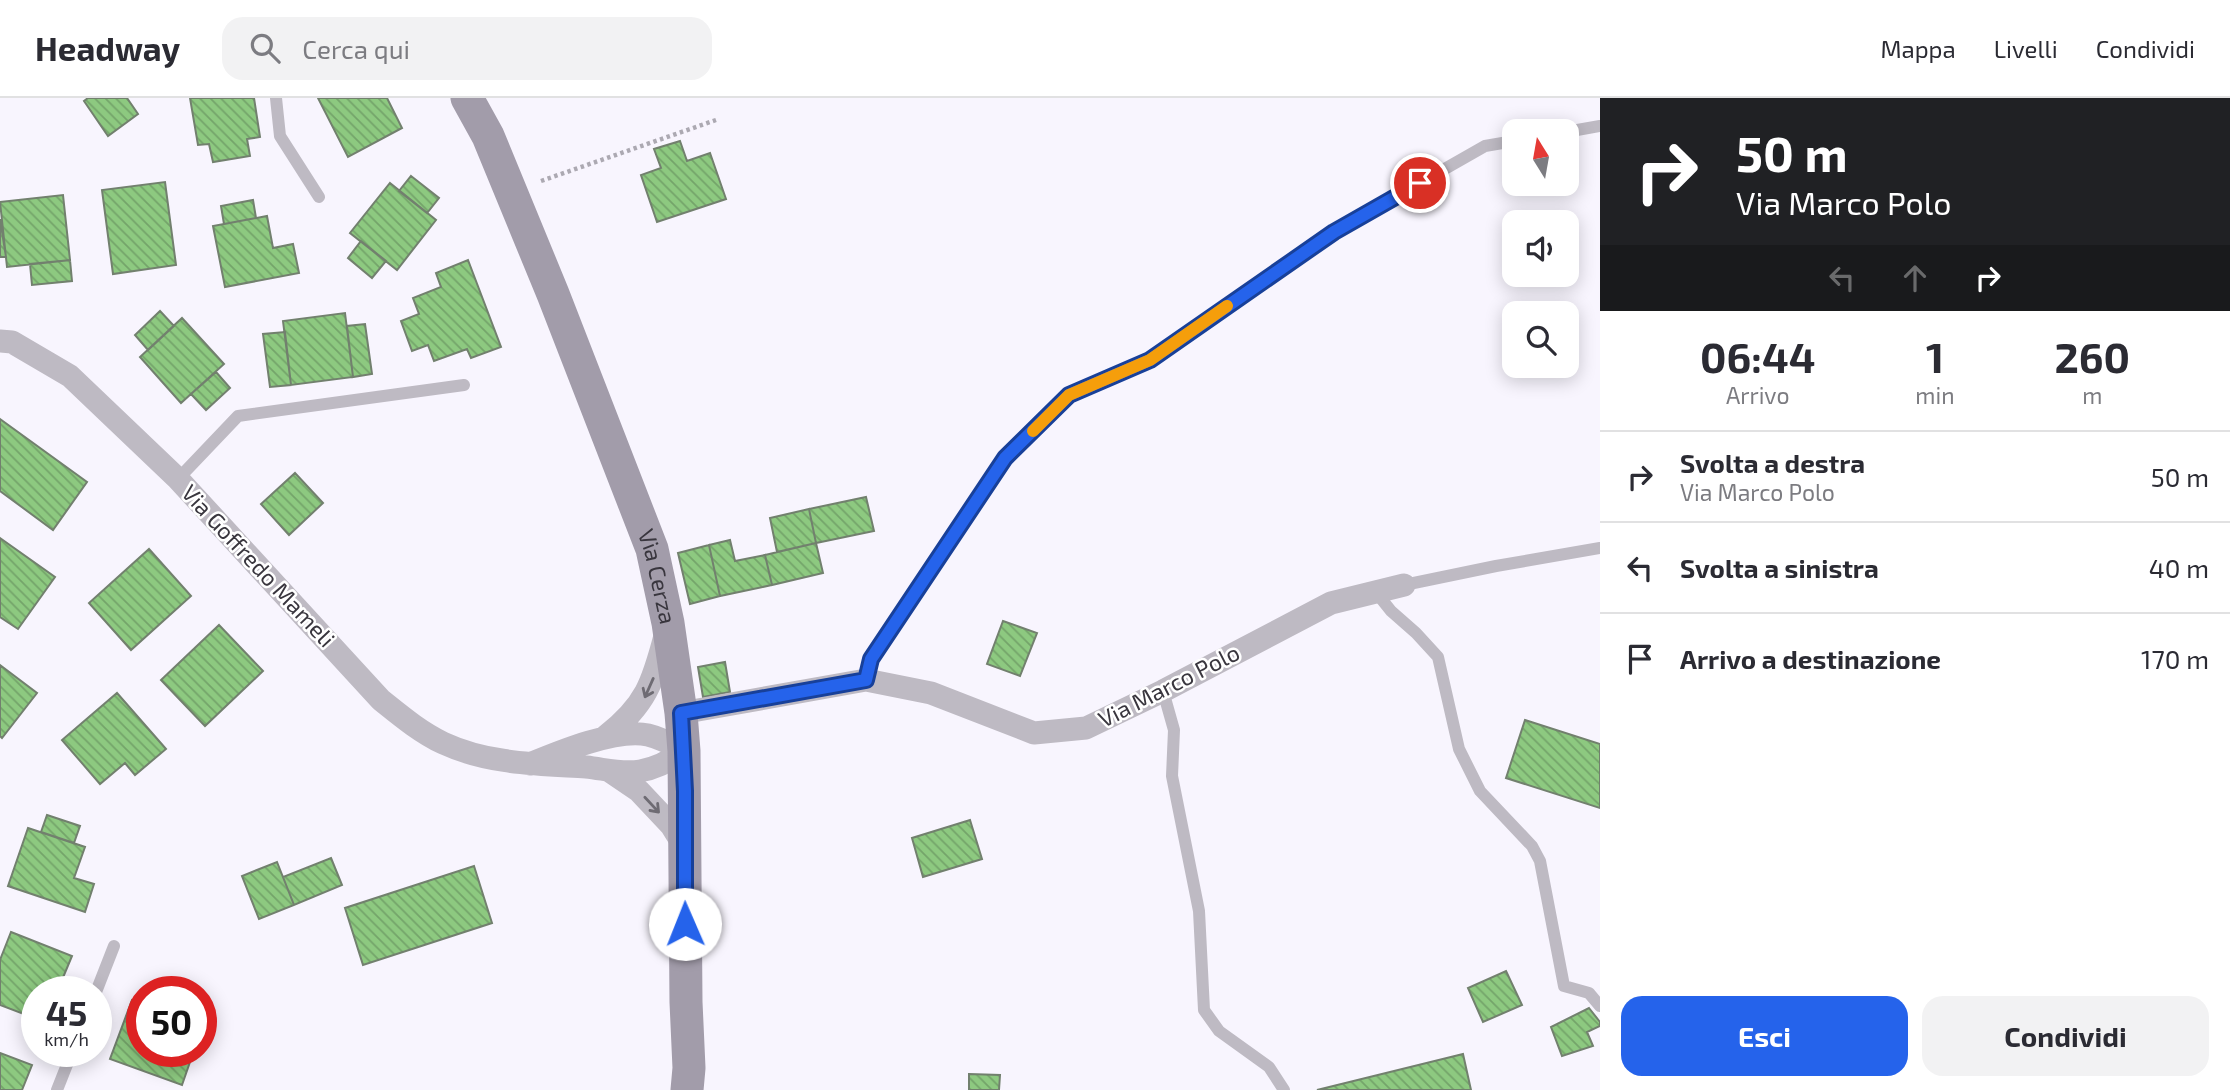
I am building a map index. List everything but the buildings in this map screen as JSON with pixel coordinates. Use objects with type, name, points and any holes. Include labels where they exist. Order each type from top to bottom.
[{"type":"main road","name":"Via Cerza","points":[[467,98],[488,136],[553,294],[652,549],[668,623],[684,751],[686,1002],[690,1068],[687,1090]]},
{"type":"street","name":"Via Goffredo Mameli","points":[[0,341],[12,342],[70,376],[178,480],[381,700],[415,727],[444,743],[480,757],[611,772]]},
{"type":"street","name":"Via Marco Polo","points":[[681,713],[866,680],[931,693],[1034,733],[1086,728],[1331,603],[1404,585]]},
{"type":"street","points":[[600,740],[621,725],[644,699],[655,675],[668,623]]},
{"type":"street","points":[[530,764],[567,750],[628,733],[647,734],[684,751],[667,763],[640,771],[611,772]]},
{"type":"street","points":[[611,772],[639,791],[671,825],[684,846]]},
{"type":"lane","points":[[276,98],[280,136],[319,197]]},
{"type":"lane","points":[[1579,130],[1600,126]]},
{"type":"lane","points":[[866,680],[871,659],[1005,458],[1069,395],[1150,360],[1334,232],[1485,146],[1502,143]]},
{"type":"lane","points":[[178,480],[238,416],[464,385]]},
{"type":"lane","points":[[1404,585],[1600,548]]},
{"type":"lane","points":[[1376,591],[1391,611],[1438,657],[1459,748],[1469,770],[1480,791],[1532,846],[1540,861],[1564,986],[1589,993],[1600,1006]]},
{"type":"lane","points":[[1163,691],[1174,730],[1172,776],[1199,911],[1204,1010],[1219,1031],[1269,1067],[1284,1090]]},
{"type":"lane","points":[[102,976],[114,946]]},
{"type":"lane","points":[[57,1090],[66,1067]]},
{"type":"path","points":[[510,191],[716,120]]},
{"type":"slow traffic","points":[[1033,431],[1069,395],[1150,360],[1227,306]]},
{"type":"route","points":[[685,924],[685,791],[681,713],[866,680],[871,659],[1005,458],[1069,395],[1150,360],[1334,232],[1420,183]]}]
